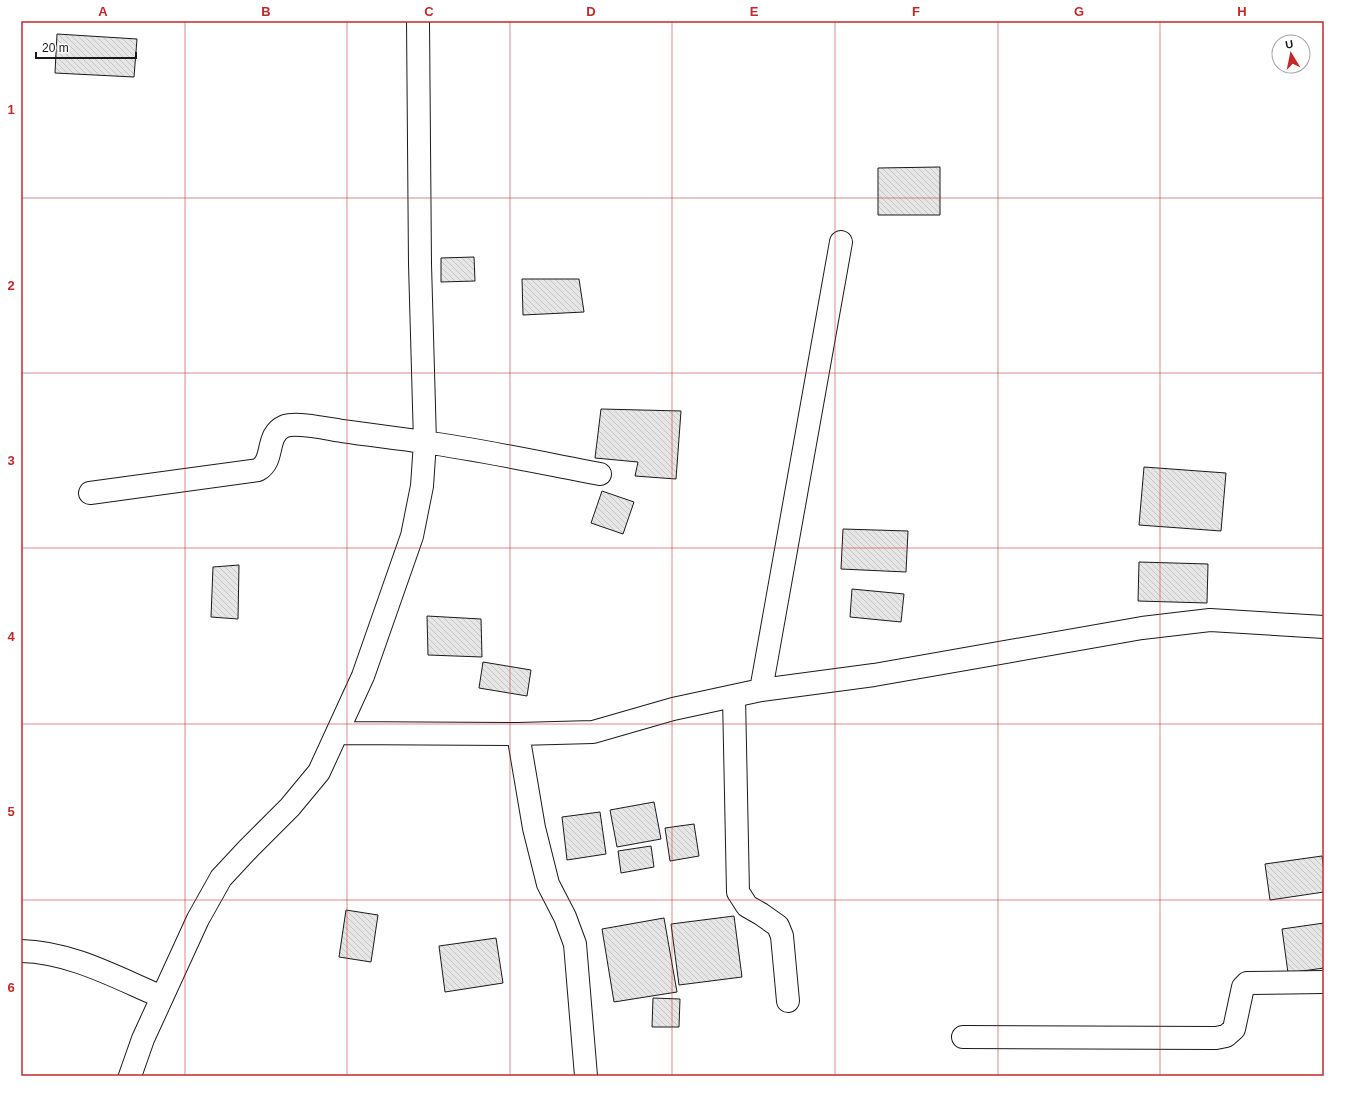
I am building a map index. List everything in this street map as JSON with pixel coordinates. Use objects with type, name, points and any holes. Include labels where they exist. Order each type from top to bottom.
[{"type":"street","points":[[130,1076],[143,1039],[162,997],[198,919],[221,878],[290,807],[319,772],[364,676],[412,536],[422,486],[425,442],[420,264],[418,21]]},
{"type":"street","points":[[761,690],[841,242]]},
{"type":"street","points":[[90,493],[258,470],[264,467],[268,458],[273,437],[278,430],[287,426],[301,425],[425,442],[600,474]]},
{"type":"street","points":[[337,733],[518,734],[593,732],[673,709],[761,690],[874,675],[1142,628],[1210,620],[1324,627]]},
{"type":"street","points":[[734,697],[738,892],[747,906],[778,926],[782,936],[788,1001]]},
{"type":"street","points":[[518,734],[534,828],[548,884],[565,917],[574,944],[586,1076]]},
{"type":"street","points":[[21,951],[78,961],[162,997]]},
{"type":"street","points":[[963,1038],[1216,1038],[1226,1036],[1234,1029],[1243,988],[1247,983],[1324,982]]},
{"type":"building","points":[[57,34],[137,39],[134,77],[55,73]]},
{"type":"building","points":[[940,167],[940,215],[878,215],[878,168]]},
{"type":"building","points":[[474,257],[475,281],[441,282],[441,258]]},
{"type":"building","points":[[522,279],[579,279],[584,312],[523,315]]},
{"type":"building","points":[[601,409],[681,411],[676,479],[635,476],[638,462],[595,458]]},
{"type":"building","points":[[1144,467],[1226,473],[1221,531],[1139,525]]},
{"type":"building","points":[[602,491],[634,502],[623,534],[591,523]]},
{"type":"building","points":[[843,529],[908,531],[906,572],[841,569]]},
{"type":"building","points":[[1139,562],[1208,564],[1207,603],[1138,601]]},
{"type":"building","points":[[239,565],[238,619],[211,617],[213,567]]},
{"type":"building","points":[[852,589],[904,594],[901,622],[850,617]]},
{"type":"building","points":[[427,616],[481,619],[482,657],[428,655]]},
{"type":"building","points":[[483,662],[531,670],[527,696],[479,688]]},
{"type":"building","points":[[654,802],[661,839],[617,847],[610,810]]},
{"type":"building","points":[[600,812],[606,854],[567,860],[562,817]]},
{"type":"building","points":[[694,824],[699,856],[670,861],[665,828]]},
{"type":"building","points":[[651,846],[654,867],[621,873],[618,851]]},
{"type":"building","points":[[1322,856],[1324,870],[1324,892],[1270,900],[1265,864]]},
{"type":"building","points":[[346,910],[378,915],[371,962],[339,957]]},
{"type":"building","points":[[734,916],[742,977],[679,985],[671,924]]},
{"type":"building","points":[[664,918],[677,992],[614,1002],[602,929]]},
{"type":"building","points":[[1324,923],[1324,968],[1288,973],[1282,929]]},
{"type":"building","points":[[496,938],[503,983],[445,992],[439,946]]},
{"type":"building","points":[[653,998],[680,999],[679,1027],[652,1027]]}]
